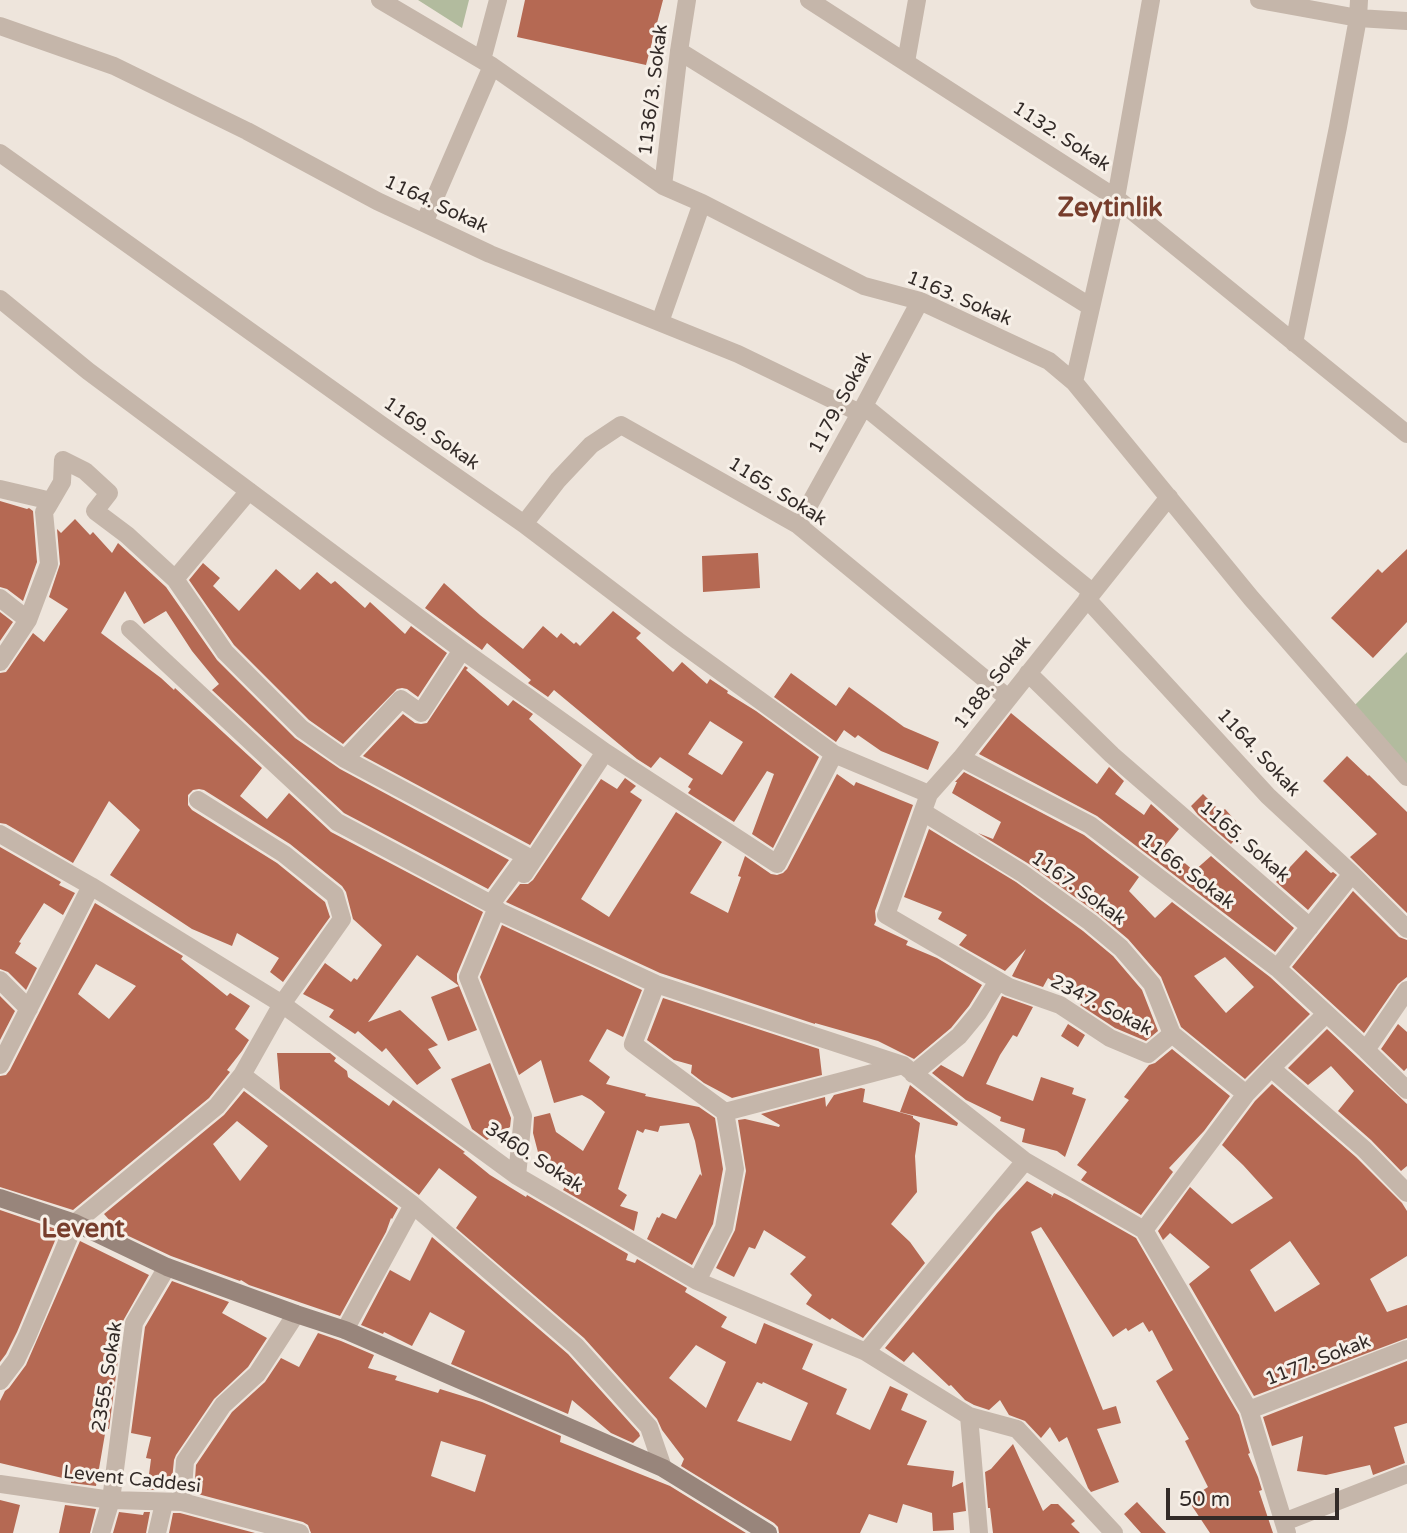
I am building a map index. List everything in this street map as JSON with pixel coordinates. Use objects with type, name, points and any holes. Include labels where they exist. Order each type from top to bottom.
[{"type":"street","name":"1163. Sokak","points":[[380,0],[487,63],[663,186],[702,203],[864,286],[920,300],[1049,361],[1074,382],[1251,598],[1407,777]]},
{"type":"street","points":[[424,223],[487,63],[498,0]]},
{"type":"street","name":"1136/3. Sokak","points":[[663,186],[687,0]]},
{"type":"street","name":"1132. Sokak","points":[[809,0],[1116,198],[1407,434]]},
{"type":"street","points":[[906,62],[917,0]]},
{"type":"street","points":[[1074,382],[1116,198],[1151,0]]},
{"type":"street","points":[[1259,0],[1358,9],[1407,21]]},
{"type":"street","points":[[1294,343],[1335,141],[1358,9]]},
{"type":"street","name":"1164. Sokak","points":[[0,26],[114,66],[247,131],[377,201],[490,254],[738,354],[862,409],[1090,595],[1268,796],[1407,929]]},
{"type":"street","points":[[679,51],[1091,307]]},
{"type":"street","name":"1169. Sokak","points":[[0,153],[524,524],[677,641],[834,754],[929,794]]},
{"type":"street","points":[[660,322],[702,203]]},
{"type":"street","points":[[0,299],[88,371],[462,650],[604,752],[777,864],[834,754]]},
{"type":"street","name":"1179. Sokak","points":[[798,525],[920,300]]},
{"type":"street","name":"1165. Sokak","points":[[524,524],[558,480],[591,444],[621,425],[798,525],[1008,698]]},
{"type":"street","points":[[0,662],[28,620],[49,564],[44,512],[62,482],[63,460],[85,471],[109,493],[95,511],[127,535],[175,579],[225,652],[302,729],[345,759],[526,856],[496,909],[468,977],[523,1116],[517,1176]]},
{"type":"street","points":[[0,489],[47,500],[48,506]]},
{"type":"street","points":[[175,579],[249,491]]},
{"type":"street","name":"1188. Sokak","points":[[886,915],[929,794],[961,758],[1169,497]]},
{"type":"street","points":[[0,598],[28,620]]},
{"type":"street","points":[[131,629],[337,822],[496,909],[656,984],[908,1070],[1025,1161],[1144,1230],[1248,1410],[1285,1527],[1407,1474]]},
{"type":"street","points":[[345,759],[401,699],[421,713],[462,650]]},
{"type":"street","name":"1165. Sokak","points":[[1028,673],[1112,755],[1310,928]]},
{"type":"street","points":[[496,909],[604,752]]},
{"type":"street","name":"1166. Sokak","points":[[961,758],[1090,825],[1277,968],[1407,1090]]},
{"type":"street","points":[[0,1381],[16,1360],[27,1338],[75,1223],[217,1106],[242,1075],[282,1004],[342,919],[335,895],[284,853],[198,800]]},
{"type":"street","name":"1167. Sokak","points":[[923,812],[1022,873],[1121,948],[1152,984],[1172,1034]]},
{"type":"street","name":"3460. Sokak","points":[[0,834],[92,886],[282,1004],[517,1176],[697,1281],[866,1352],[969,1416],[1017,1429],[1114,1533]]},
{"type":"street","points":[[1277,968],[1352,874]]},
{"type":"street","points":[[0,1065],[92,886]]},
{"type":"street","name":"2347. Sokak","points":[[886,915],[1009,987],[1060,1005],[1110,1038],[1148,1054],[1172,1034],[1246,1094]]},
{"type":"street","points":[[0,980],[29,1009]]},
{"type":"street","points":[[725,1112],[908,1070],[939,1054],[959,1036],[978,1013],[998,981]]},
{"type":"street","points":[[656,984],[633,1044],[725,1112],[735,1169],[724,1228],[697,1281]]},
{"type":"street","points":[[1366,1050],[1407,990]]},
{"type":"street","points":[[1144,1230],[1246,1094],[1326,1014]]},
{"type":"street","points":[[1270,1068],[1364,1149],[1407,1193]]},
{"type":"street","points":[[242,1075],[413,1205],[576,1346],[649,1427],[663,1468]]},
{"type":"street","points":[[866,1352],[1025,1161]]},
{"type":"street","points":[[0,1198],[75,1223],[167,1267],[345,1330],[663,1468],[768,1533]]},
{"type":"street","points":[[345,1330],[413,1205]]},
{"type":"street","name":"2355. Sokak","points":[[101,1533],[111,1500],[134,1323],[167,1267]]},
{"type":"street","points":[[157,1533],[173,1502],[185,1461],[223,1405],[257,1374],[296,1314]]},
{"type":"street","name":"1177. Sokak","points":[[1248,1410],[1406,1355]]},
{"type":"street","points":[[969,1416],[979,1533]]},
{"type":"street","name":"Levent Caddesi","points":[[0,1484],[111,1500],[173,1502],[300,1533]]},
{"type":"green space","points":[[418,0],[469,0],[462,28]]},
{"type":"green space","points":[[1407,652],[1407,764],[1351,709]]},
{"type":"building","points":[[525,0],[663,0],[646,65],[517,37]]},
{"type":"building","points":[[0,501],[33,511],[37,562],[23,601],[0,587]]},
{"type":"building","points":[[75,519],[90,535],[93,532],[112,553],[118,543],[166,587],[217,660],[295,738],[340,769],[509,860],[488,889],[344,813],[212,690],[219,684],[192,651],[166,611],[144,624],[125,591],[101,633],[174,690],[175,688],[262,768],[240,796],[267,819],[289,793],[331,832],[483,912],[457,974],[457,981],[477,1030],[448,1041],[431,997],[459,986],[417,955],[368,1022],[400,1010],[438,1045],[428,1049],[441,1068],[417,1085],[386,1048],[382,1052],[358,1031],[355,1034],[329,1017],[334,1010],[303,994],[325,963],[351,982],[354,978],[357,980],[382,945],[353,919],[342,886],[290,844],[204,790],[193,790],[188,795],[188,805],[192,810],[277,863],[325,902],[330,917],[283,982],[270,972],[279,958],[237,933],[232,946],[192,929],[110,875],[140,830],[109,801],[73,863],[0,823],[0,673],[6,672],[33,633],[44,642],[68,609],[49,597],[60,564],[57,529],[61,533]]},
{"type":"building","points":[[1407,549],[1407,622],[1373,658],[1331,618],[1378,569],[1382,573]]},
{"type":"building","points":[[758,553],[760,588],[703,592],[702,556]]},
{"type":"building","points":[[203,563],[220,578],[213,586],[239,611],[276,569],[300,590],[317,572],[331,584],[335,581],[365,608],[370,602],[405,634],[411,626],[447,653],[418,697],[407,689],[397,689],[343,744],[309,720],[234,645],[189,580]]},
{"type":"building","points":[[444,583],[523,649],[543,626],[557,638],[561,633],[580,646],[613,611],[641,633],[636,638],[673,672],[682,662],[707,684],[710,679],[819,757],[773,848],[752,834],[774,774],[767,771],[734,822],[688,793],[693,779],[660,757],[651,768],[554,690],[548,697],[528,683],[531,680],[487,643],[482,650],[425,608]],"holes":[[[710,721],[743,742],[722,775],[688,754]]]},
{"type":"building","points":[[0,612],[13,622],[0,641]]},
{"type":"building","points":[[465,666],[468,668],[466,670],[508,706],[513,700],[533,714],[529,719],[582,765],[530,845],[363,756],[403,714],[415,723],[427,723]]},
{"type":"building","points":[[791,673],[836,706],[849,687],[904,727],[939,742],[928,770],[881,751],[858,735],[855,738],[844,730],[836,742],[774,697]]},
{"type":"building","points":[[1011,713],[1097,784],[1109,767],[1124,781],[1115,794],[1144,815],[1151,804],[1179,829],[1165,846],[1194,871],[1211,856],[1294,928],[1275,952],[1097,816],[979,754]]},
{"type":"building","points":[[1347,756],[1407,812],[1407,913],[1350,857],[1377,834],[1323,781]]},
{"type":"building","points":[[964,772],[1084,835],[1139,877],[1129,891],[1155,918],[1172,902],[1270,977],[1310,1014],[1245,1079],[1181,1027],[1161,977],[1128,939],[1029,864],[978,833],[993,839],[1001,822],[952,793],[955,782]],"holes":[[[1225,957],[1254,987],[1226,1013],[1194,976]]]},
{"type":"building","points":[[837,774],[854,786],[856,782],[913,805],[875,911],[874,925],[908,941],[906,945],[937,958],[982,985],[951,1028],[914,1059],[878,1041],[815,1024],[660,973],[506,902],[520,884],[528,884],[533,880],[601,779],[617,789],[625,778],[636,786],[630,792],[642,800],[581,899],[609,917],[676,812],[722,842],[690,893],[728,913],[741,877],[738,876],[745,856],[771,874],[783,873]]},
{"type":"building","points":[[1203,794],[1221,812],[1225,809],[1244,830],[1231,844],[1191,806]]},
{"type":"building","points":[[929,829],[1016,882],[1113,956],[1142,990],[1158,1031],[1146,1041],[1115,1028],[1080,1005],[1083,1002],[1048,978],[1043,987],[1012,976],[1026,949],[1005,971],[959,945],[967,935],[938,919],[942,912],[904,897]]},
{"type":"building","points":[[0,847],[75,893],[63,915],[44,903],[19,942],[21,943],[15,953],[37,968],[26,990],[8,972],[0,969]]},
{"type":"building","points":[[1306,850],[1331,873],[1337,875],[1308,910],[1276,882]]},
{"type":"building","points":[[1353,891],[1399,937],[1407,940],[1407,977],[1398,984],[1364,1033],[1292,967]]},
{"type":"building","points":[[95,903],[183,956],[181,959],[227,996],[230,993],[250,1006],[235,1029],[249,1040],[227,1070],[230,1072],[209,1098],[73,1210],[0,1187],[0,1076],[6,1075]],"holes":[[[96,964],[136,986],[109,1019],[78,994]]]},
{"type":"building","points":[[502,925],[642,990],[623,1037],[607,1029],[589,1061],[610,1077],[606,1084],[646,1094],[645,1096],[699,1107],[715,1118],[723,1169],[713,1224],[692,1265],[647,1239],[657,1217],[662,1213],[676,1219],[700,1174],[702,1176],[689,1123],[660,1126],[658,1132],[645,1129],[643,1133],[637,1130],[618,1189],[627,1195],[620,1206],[638,1212],[634,1231],[563,1190],[569,1180],[540,1160],[533,1133],[534,1117],[550,1113],[556,1132],[583,1151],[605,1112],[582,1095],[554,1103],[541,1060],[519,1075],[480,977]]},
{"type":"building","points":[[0,996],[15,1011],[0,1040]]},
{"type":"building","points":[[1002,996],[1033,1007],[1017,1037],[1013,1035],[1000,1055],[986,1084],[1033,1101],[1041,1077],[1074,1088],[1072,1094],[1086,1099],[1065,1157],[1057,1151],[1022,1142],[1025,1129],[1000,1121],[1001,1117],[966,1100],[932,1073],[941,1065],[963,1077]]},
{"type":"building","points":[[663,998],[819,1049],[822,1075],[732,1098],[691,1073],[692,1065],[674,1060],[647,1040]]},
{"type":"building","points":[[1068,1024],[1085,1035],[1078,1047],[1061,1036]]},
{"type":"building","points":[[1398,1024],[1407,1032],[1407,1068],[1404,1071],[1381,1049]]},
{"type":"building","points":[[1327,1029],[1407,1104],[1407,1166],[1401,1171],[1338,1111],[1354,1091],[1331,1066],[1308,1085],[1288,1068]]},
{"type":"building","points":[[1172,1049],[1230,1096],[1204,1131],[1169,1168],[1173,1172],[1141,1215],[1081,1180],[1087,1172],[1077,1165],[1129,1100],[1124,1097],[1149,1065]]},
{"type":"building","points":[[277,1053],[330,1053],[336,1058],[334,1061],[347,1071],[348,1077],[389,1106],[393,1100],[465,1152],[463,1153],[490,1175],[628,1254],[626,1260],[635,1263],[637,1259],[687,1288],[685,1292],[727,1317],[721,1327],[756,1344],[764,1323],[813,1344],[802,1369],[847,1389],[836,1414],[870,1430],[890,1386],[908,1394],[901,1410],[927,1421],[907,1465],[954,1471],[952,1487],[963,1482],[966,1511],[953,1513],[954,1530],[933,1531],[932,1513],[903,1504],[897,1523],[869,1514],[860,1533],[779,1533],[774,1523],[681,1466],[684,1459],[657,1419],[584,1338],[456,1228],[477,1197],[439,1168],[419,1195],[280,1089]],"holes":[[[696,1345],[726,1362],[706,1408],[669,1378]],[[757,1382],[763,1382],[808,1403],[791,1441],[737,1421]]]},
{"type":"building","points":[[490,1063],[511,1118],[510,1127],[487,1140],[472,1129],[451,1079]]},
{"type":"building","points":[[1272,1084],[1356,1157],[1402,1203],[1407,1211],[1407,1256],[1370,1279],[1387,1312],[1407,1305],[1407,1338],[1254,1396],[1189,1284],[1210,1267],[1170,1233],[1163,1240],[1158,1231],[1190,1187],[1232,1224],[1273,1198],[1222,1145],[1255,1101]],"holes":[[[1290,1241],[1320,1284],[1275,1312],[1250,1270]]]},
{"type":"building","points":[[910,1085],[958,1123],[957,1126],[900,1112]]},
{"type":"building","points":[[865,1089],[863,1102],[913,1116],[920,1123],[915,1156],[917,1192],[891,1224],[910,1242],[925,1263],[863,1338],[806,1304],[812,1295],[790,1274],[806,1257],[764,1230],[755,1249],[749,1247],[734,1277],[716,1268],[735,1230],[746,1171],[738,1120],[745,1119],[779,1127],[780,1125],[761,1114],[825,1097],[826,1107],[834,1095]]},
{"type":"building","points":[[244,1091],[398,1208],[340,1316],[171,1256],[120,1232],[104,1214],[224,1115]],"holes":[[[237,1121],[268,1146],[240,1181],[213,1144]]]},
{"type":"building","points":[[1027,1181],[1052,1195],[1051,1198],[1054,1193],[1067,1199],[1136,1238],[1239,1415],[1250,1453],[1248,1454],[1258,1477],[1262,1490],[1259,1491],[1273,1533],[1210,1533],[1188,1500],[1208,1487],[1185,1441],[1189,1439],[1156,1381],[1173,1370],[1152,1330],[1149,1332],[1143,1322],[1128,1331],[1126,1328],[1113,1337],[1041,1227],[1031,1232],[1103,1410],[1116,1406],[1121,1423],[1097,1429],[1119,1482],[1091,1492],[1067,1437],[1059,1442],[1050,1427],[1041,1438],[1025,1421],[1009,1415],[1000,1400],[989,1410],[974,1405],[965,1400],[913,1352],[904,1362],[885,1348],[997,1213]]},
{"type":"building","points":[[0,1210],[59,1231],[17,1332],[0,1362]]},
{"type":"building","points":[[432,1237],[568,1354],[640,1436],[633,1443],[611,1433],[572,1400],[568,1414],[451,1364],[465,1331],[430,1312],[412,1346],[384,1332],[383,1334],[361,1325],[390,1270],[410,1281]]},
{"type":"building","points":[[80,1241],[149,1275],[123,1321],[109,1429],[106,1428],[96,1486],[71,1483],[71,1480],[0,1463],[0,1401],[26,1365]]},
{"type":"building","points":[[172,1281],[229,1302],[222,1313],[267,1338],[248,1367],[214,1399],[176,1455],[171,1490],[147,1490],[151,1459],[146,1458],[151,1437],[131,1433],[145,1327]]},
{"type":"building","points":[[318,1333],[341,1341],[374,1355],[368,1368],[397,1376],[395,1380],[438,1393],[440,1389],[482,1402],[561,1436],[560,1442],[670,1486],[746,1533],[311,1533],[308,1525],[303,1522],[194,1493],[196,1465],[232,1412],[265,1382],[281,1358],[299,1367]],"holes":[[[441,1441],[486,1455],[475,1492],[431,1476]]]},
{"type":"building","points":[[1407,1361],[1407,1423],[1394,1427],[1405,1463],[1373,1475],[1370,1465],[1326,1475],[1297,1471],[1303,1436],[1272,1446],[1263,1417]]},
{"type":"building","points":[[1013,1444],[1043,1511],[1051,1504],[1058,1504],[1075,1521],[1071,1524],[1080,1533],[993,1533],[985,1472],[991,1469]]},
{"type":"building","points":[[0,1500],[20,1505],[13,1533],[0,1533]]},
{"type":"building","points":[[1137,1502],[1166,1533],[1141,1533],[1124,1514]]},
{"type":"building","points":[[65,1505],[96,1509],[90,1533],[59,1533]]},
{"type":"building","points":[[119,1512],[143,1515],[144,1512],[150,1512],[146,1533],[113,1533]]},
{"type":"building","points":[[173,1513],[180,1513],[255,1533],[169,1533]]},
{"type":"district","name":"Zeytinlik","points":[[1110,209]]},
{"type":"district","name":"Levent","points":[[83,1230]]}]
